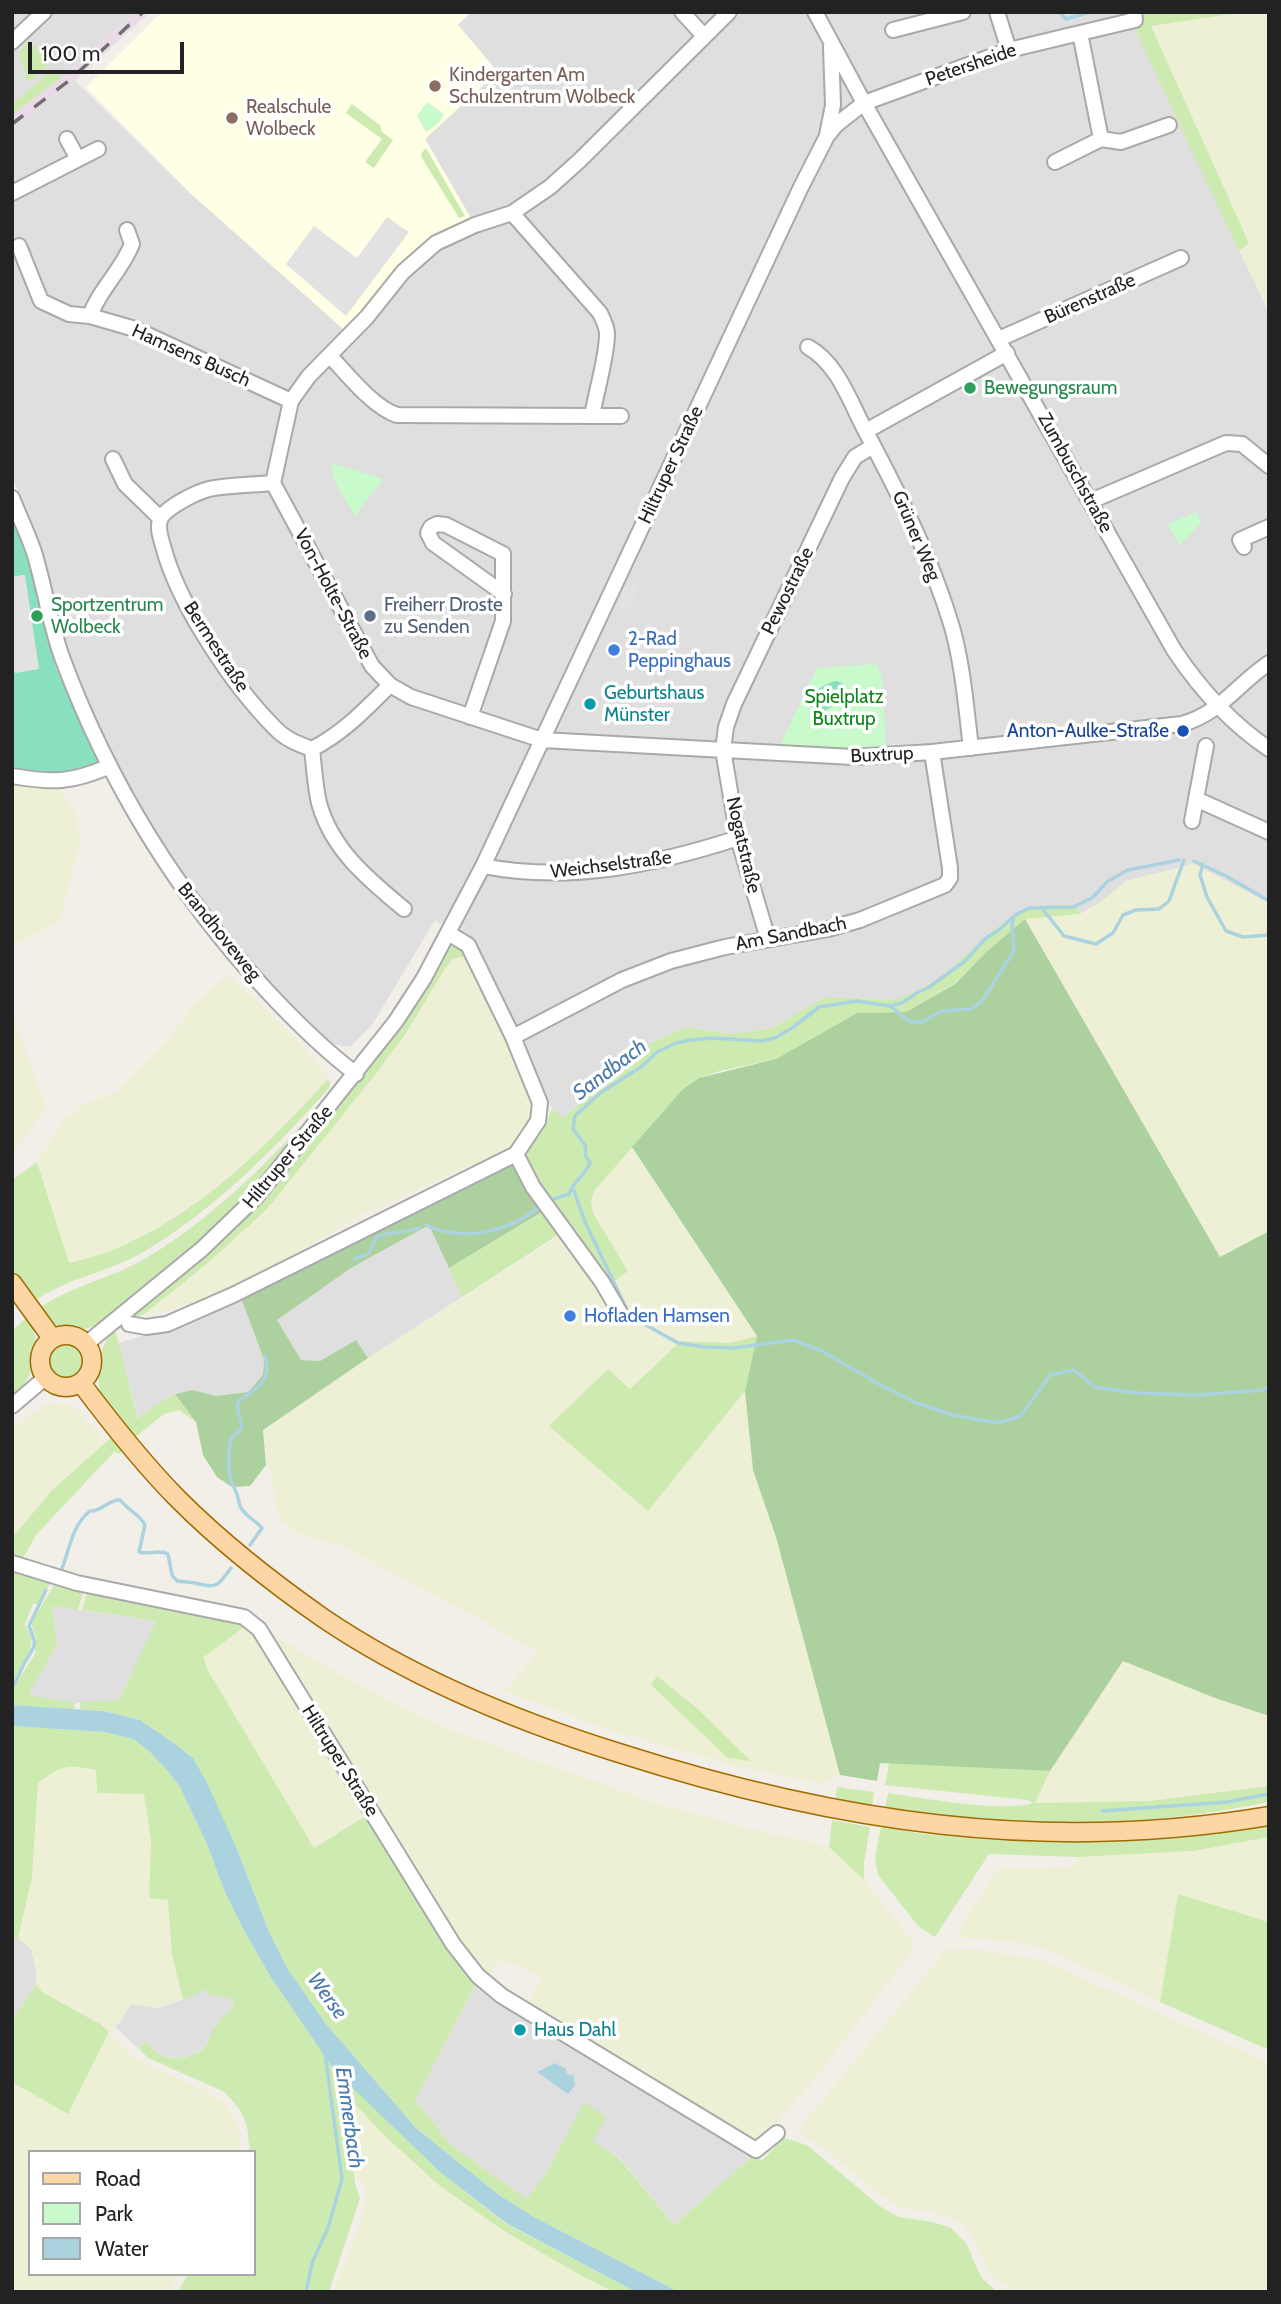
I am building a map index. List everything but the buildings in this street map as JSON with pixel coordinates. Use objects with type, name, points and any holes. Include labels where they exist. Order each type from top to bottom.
[{"type":"main road","points":[[12,1283],[52,1338]]},
{"type":"main road","points":[[70,1335],[86,1344],[91,1352],[92,1363],[90,1371],[81,1383],[64,1387],[45,1378],[41,1370],[41,1352],[52,1338],[70,1335]]},
{"type":"main road","points":[[81,1383],[113,1425],[178,1499],[228,1545],[325,1619],[379,1651],[494,1709],[582,1742],[675,1771],[796,1802],[961,1829],[1090,1833],[1158,1830],[1269,1816]]},
{"type":"street","points":[[12,42],[44,12]]},
{"type":"street","points":[[682,12],[704,36]]},
{"type":"street","points":[[113,459],[125,484],[160,518],[170,509],[208,489],[273,483],[290,401],[309,376],[367,317],[404,272],[436,243],[475,225],[512,213],[550,187],[729,12]]},
{"type":"street","points":[[815,12],[864,103]]},
{"type":"street","points":[[893,30],[963,12]]},
{"type":"street","points":[[998,12],[1009,50]]},
{"type":"street","name":"Petersheide","points":[[864,103],[1009,50],[1135,16]]},
{"type":"street","points":[[1080,33],[1101,139]]},
{"type":"street","points":[[827,136],[833,105],[831,41]]},
{"type":"street","name":"Hiltruper Straße","points":[[86,1344],[231,1223],[257,1196],[356,1074],[404,1009],[448,933],[482,866],[827,136],[836,125],[864,103]]},
{"type":"street","name":"Zumbuschstraße","points":[[864,103],[1174,650],[1194,680],[1218,708],[1237,726],[1269,749]]},
{"type":"street","points":[[1055,162],[1101,139],[1121,142],[1169,125]]},
{"type":"street","points":[[68,139],[78,159]]},
{"type":"street","points":[[12,193],[98,149]]},
{"type":"street","points":[[512,213],[600,313],[605,323],[607,333],[592,416]]},
{"type":"street","points":[[90,316],[93,306],[127,257],[132,244],[127,230]]},
{"type":"street","name":"Hamsens Busch","points":[[19,246],[41,301],[69,314],[90,316],[135,329],[290,401]]},
{"type":"street","name":"Bürenstraße","points":[[999,339],[1181,258]]},
{"type":"street","name":"Grüner Weg","points":[[807,347],[820,353],[829,363],[911,520],[952,628],[964,685],[971,748]]},
{"type":"street","points":[[866,431],[1007,353]]},
{"type":"street","points":[[330,356],[387,412],[397,415],[621,416]]},
{"type":"street","points":[[1091,501],[1226,443],[1242,444],[1269,466]]},
{"type":"street","name":"Pewostraße","points":[[723,750],[726,727],[734,704],[842,478],[855,457],[873,446]]},
{"type":"street","name":"Von-Holte-Straße","points":[[273,483],[372,666],[390,685],[411,697],[542,740]]},
{"type":"street","name":"Brandhoveweg","points":[[12,498],[33,550],[62,658],[110,766],[150,840],[192,903],[248,971],[302,1028],[356,1074]]},
{"type":"street","name":"Bermestraße","points":[[160,518],[159,529],[167,561],[199,626],[251,701],[276,729],[294,743],[312,749]]},
{"type":"street","points":[[470,717],[500,631],[504,607],[504,594],[503,554],[446,525],[437,524],[431,527],[428,533],[432,543],[504,594]]},
{"type":"street","points":[[1244,547],[1240,540],[1269,527]]},
{"type":"street","points":[[1218,708],[1269,663]]},
{"type":"street","points":[[390,685],[353,723],[312,749],[318,800],[331,832],[361,874],[404,909]]},
{"type":"street","name":"Buxtrup","points":[[542,740],[853,757],[932,752],[1182,724],[1198,720],[1218,708]]},
{"type":"street","points":[[1192,821],[1206,746]]},
{"type":"street","name":"Nogatstraße","points":[[723,750],[738,838],[768,939]]},
{"type":"street","name":"Am Sandbach","points":[[513,1037],[622,980],[671,961],[725,947],[828,929],[945,885],[950,878],[950,868],[932,752]]},
{"type":"street","points":[[12,776],[57,782],[88,776],[110,766]]},
{"type":"street","points":[[1196,799],[1269,832]]},
{"type":"street","name":"Weichselstraße","points":[[482,866],[511,871],[579,873],[656,862],[738,838]]},
{"type":"street","points":[[129,1324],[167,1324],[233,1295],[516,1154],[538,1121],[540,1102],[513,1037],[468,945],[448,933]]},
{"type":"street","points":[[516,1154],[533,1187],[602,1282],[619,1311]]},
{"type":"street","points":[[12,1406],[45,1378]]},
{"type":"street","name":"Hiltruper Straße","points":[[12,1563],[77,1583],[244,1617],[259,1629],[465,1961],[486,1984],[756,2150],[777,2133]]},
{"type":"shaded area","points":[[12,12],[136,12],[67,73],[189,192],[350,335],[403,272],[474,225],[415,121],[457,24],[471,12],[1135,12],[1134,27],[1269,312],[1269,903],[1193,864],[1126,881],[1102,901],[1080,914],[1077,906],[1013,916],[943,975],[917,991],[895,1000],[826,997],[772,1028],[731,1034],[686,1027],[650,1043],[562,1119],[551,1106],[514,1021],[473,943],[435,920],[372,1025],[350,1047],[334,1044],[300,1021],[152,834],[94,719],[70,657],[40,552],[12,475]]},
{"type":"shaded area","points":[[136,12],[150,12],[70,85],[12,127],[12,115],[61,78]]},
{"type":"shaded area","points":[[162,12],[471,12],[458,25],[498,72],[425,139],[475,225],[436,243],[350,335],[189,192],[86,87]]},
{"type":"shaded area","points":[[1244,12],[1269,12],[1269,312],[1239,251],[1249,243],[1151,25]]},
{"type":"shaded area","points":[[387,217],[409,232],[346,316],[286,264],[314,226],[357,258]]},
{"type":"shaded area","points":[[25,575],[39,669],[15,673],[12,655],[12,577]]},
{"type":"shaded area","points":[[629,580],[640,586],[628,611],[617,606]]},
{"type":"shaded area","points":[[647,622],[659,628],[641,669],[628,662]]},
{"type":"shaded area","points":[[12,776],[59,787],[77,815],[80,843],[60,921],[12,946]]},
{"type":"shaded area","points":[[1194,864],[1269,903],[1269,1231],[1220,1257],[1025,919],[1080,914],[1102,901],[1126,881]]},
{"type":"shaded area","points":[[465,956],[509,1030],[536,1096],[534,1115],[512,1147],[363,1214],[238,1288],[163,1312],[143,1315],[208,1263],[267,1209],[379,1070],[406,1033],[445,969],[454,959]]},
{"type":"shaded area","points":[[228,974],[295,1037],[328,1079],[251,1157],[199,1201],[157,1228],[115,1250],[68,1263],[37,1162],[65,1119],[81,1106],[120,1089],[166,1043],[192,1007]]},
{"type":"shaded area","points":[[12,1012],[45,1106],[43,1113],[12,1154]]},
{"type":"shaded area","points":[[632,1147],[757,1336],[730,1343],[681,1341],[630,1390],[648,1511],[745,1391],[753,1470],[776,1537],[840,1775],[822,1784],[741,1767],[660,1745],[601,1727],[505,1691],[537,1652],[342,1546],[299,1534],[283,1522],[277,1509],[271,1471],[266,1465],[263,1430],[368,1358],[559,1236],[608,1284],[628,1271],[593,1213],[591,1202],[594,1191]]},
{"type":"shaded area","points":[[430,1224],[462,1297],[368,1358],[356,1340],[320,1361],[301,1360],[276,1320],[351,1268]]},
{"type":"shaded area","points":[[241,1298],[264,1360],[263,1375],[249,1392],[216,1396],[193,1390],[175,1394],[155,1405],[139,1420],[118,1343],[157,1332]]},
{"type":"shaded area","points":[[54,1403],[77,1410],[106,1443],[52,1490],[12,1538],[12,1428],[44,1405]]},
{"type":"shaded area","points":[[52,1606],[156,1621],[119,1700],[75,1703],[29,1696],[57,1645]]},
{"type":"shaded area","points":[[247,1625],[256,1632],[369,1814],[314,1848],[207,1669],[204,1657]]},
{"type":"shaded area","points":[[269,1632],[402,1708],[459,1733],[659,1804],[829,1847],[864,1880],[914,1943],[913,1950],[819,2074],[758,2143],[527,2004],[543,1978],[501,1959],[489,1976],[474,1962]]},
{"type":"shaded area","points":[[1123,1661],[1215,1698],[1269,1716],[1269,1786],[1149,1801],[1034,1803],[1050,1770]]},
{"type":"shaded area","points":[[58,1768],[96,1770],[97,1793],[144,1794],[151,1841],[149,1898],[168,1900],[172,1955],[183,2000],[158,2008],[131,2004],[110,2033],[145,2064],[206,2090],[224,2103],[235,2118],[240,2136],[239,2150],[28,2150],[28,2276],[178,2276],[170,2292],[12,2292],[12,2082],[68,2113],[100,2024],[41,1992],[36,1984],[37,1974],[31,1949],[18,1938],[32,1877],[38,1783]]},
{"type":"shaded area","points":[[1269,1837],[1269,1922],[1178,1895],[1160,2002],[1046,1949],[1012,1942],[959,1937],[959,1930],[998,1869],[1074,1867],[1077,1857],[1193,1851]]},
{"type":"shaded area","points":[[18,1938],[31,1949],[37,1974],[36,1984],[12,2020],[12,1939]]},
{"type":"shaded area","points":[[946,1950],[980,1950],[1045,1961],[1269,2063],[1269,2292],[1026,2292],[998,2282],[987,2271],[975,2241],[962,2223],[934,2212],[901,2208],[878,2194],[798,2130]]},
{"type":"shaded area","points":[[478,1980],[754,2155],[674,2225],[619,2157],[592,2141],[585,2102],[546,2173],[527,2199],[451,2145],[415,2100]]},
{"type":"shaded area","points":[[204,1990],[212,1995],[230,1998],[234,2005],[216,2024],[206,2045],[191,2057],[165,2056],[155,2051],[146,2041],[138,2048],[115,2027],[131,2004],[158,2008]]},
{"type":"shaded area","points":[[345,2094],[388,2139],[440,2186],[504,2231],[614,2292],[334,2292],[363,2215],[367,2191],[363,2182],[355,2176]]},
{"type":"green space","points":[[1135,12],[1244,12],[1151,26],[1249,243],[1239,251],[1134,27]]},
{"type":"green space","points":[[29,41],[49,63],[31,81],[25,79],[26,72],[19,56]]},
{"type":"green space","points":[[53,69],[61,78],[12,115],[12,104]]},
{"type":"green space","points":[[427,102],[444,114],[439,123],[426,132],[417,116]]},
{"type":"green space","points":[[352,104],[381,126],[381,131],[393,140],[374,168],[365,162],[382,139],[346,113]]},
{"type":"green space","points":[[426,148],[465,216],[459,218],[422,158],[421,154]]},
{"type":"green space","points":[[331,463],[383,479],[355,516],[333,478]]},
{"type":"green space","points":[[1196,512],[1202,522],[1180,545],[1168,524]]},
{"type":"green space","name":"Sportzentrum Wolbeck","points":[[12,521],[24,547],[56,668],[98,762],[83,771],[58,775],[12,776],[12,655],[15,673],[24,575],[12,577]]},
{"type":"green space","name":"Spielplatz Buxtrup","points":[[877,664],[882,679],[886,749],[780,745],[817,668]]},
{"type":"green space","points":[[828,683],[842,683],[845,689],[840,700],[824,710],[813,709],[809,704],[816,692]]},
{"type":"green space","points":[[1077,906],[1080,914],[1025,919],[954,984],[906,1012],[857,1013],[776,1059],[720,1071],[699,1078],[683,1089],[594,1191],[591,1202],[593,1213],[628,1271],[609,1285],[561,1233],[462,1297],[449,1268],[550,1208],[523,1157],[544,1129],[552,1108],[563,1118],[650,1043],[686,1027],[731,1034],[772,1028],[825,997],[895,1000],[917,991],[943,975],[987,936],[1030,907]]},
{"type":"green space","points":[[1025,919],[1220,1257],[1269,1231],[1269,1716],[1215,1698],[1123,1661],[1050,1771],[880,1763],[877,1781],[840,1775],[776,1537],[753,1470],[745,1391],[757,1336],[632,1147],[683,1089],[699,1078],[776,1059],[857,1013],[906,1012],[955,984],[985,953]]},
{"type":"green space","points":[[455,945],[466,949],[477,977],[465,956],[453,959],[379,1070],[267,1209],[208,1263],[143,1315],[115,1330],[114,1328],[230,1230],[446,949]]},
{"type":"green space","points":[[328,1079],[329,1088],[243,1177],[196,1216],[145,1251],[60,1286],[34,1301],[12,1270],[12,1180],[37,1162],[69,1263],[92,1257],[146,1234],[204,1197],[256,1153]]},
{"type":"green space","points":[[338,1085],[277,1165],[225,1221],[110,1317],[88,1328],[72,1331],[56,1325],[39,1308],[51,1300],[146,1258],[199,1222],[272,1156]]},
{"type":"green space","points":[[512,1161],[544,1211],[449,1268],[429,1225],[351,1268],[277,1320],[301,1360],[320,1361],[356,1340],[368,1358],[263,1430],[266,1465],[250,1486],[232,1487],[217,1477],[203,1455],[196,1422],[175,1394],[193,1390],[216,1396],[248,1392],[263,1375],[264,1360],[241,1298]]},
{"type":"green space","points":[[28,1316],[35,1339],[35,1360],[27,1380],[12,1398],[12,1331]]},
{"type":"green space","points":[[115,1330],[138,1419],[175,1394],[196,1422],[179,1410],[164,1414],[133,1439],[107,1405],[99,1387],[102,1350]]},
{"type":"green space","points":[[757,1336],[745,1391],[648,1511],[549,1426],[608,1369],[630,1389],[681,1341],[730,1343]]},
{"type":"green space","points":[[65,1340],[73,1341],[79,1346],[84,1352],[84,1368],[79,1374],[73,1379],[65,1380],[57,1379],[51,1374],[46,1368],[45,1360],[46,1352],[51,1346],[57,1341]]},
{"type":"green space","points":[[112,1437],[124,1450],[119,1454],[115,1451],[36,1535],[21,1562],[15,1558],[12,1538],[52,1490]]},
{"type":"green space","points":[[19,1570],[50,1584],[37,1604],[33,1604],[25,1624],[32,1638],[30,1650],[12,1685],[12,1580],[15,1571]]},
{"type":"green space","points":[[55,1584],[84,1589],[78,1610],[52,1606],[57,1645],[29,1695],[75,1703],[74,1709],[12,1705],[12,1690],[35,1654],[36,1637],[32,1621]]},
{"type":"green space","points":[[88,1589],[226,1616],[247,1625],[204,1657],[207,1669],[314,1848],[369,1814],[478,1980],[415,2100],[451,2145],[527,2199],[546,2173],[584,2102],[606,2117],[592,2141],[618,2157],[674,2225],[754,2155],[761,2161],[784,2138],[807,2145],[881,2207],[898,2217],[933,2222],[951,2228],[966,2243],[981,2277],[997,2292],[679,2292],[534,2217],[499,2195],[416,2128],[326,2024],[287,1968],[269,1932],[237,1849],[193,1758],[140,1720],[104,1711],[80,1709],[80,1702],[119,1700],[156,1621],[82,1610]]},
{"type":"green space","points":[[657,1676],[698,1709],[751,1761],[728,1758],[651,1685]]},
{"type":"green space","points":[[12,1726],[104,1732],[133,1739],[149,1751],[180,1787],[242,1927],[270,1976],[335,2070],[440,2172],[505,2223],[636,2292],[614,2292],[504,2231],[440,2186],[388,2139],[346,2095],[355,2183],[360,2198],[329,2292],[178,2292],[187,2276],[256,2276],[256,2150],[250,2150],[247,2126],[240,2110],[225,2092],[148,2058],[138,2048],[146,2041],[164,2056],[189,2057],[207,2044],[215,2026],[234,2005],[230,1998],[212,1995],[204,1990],[183,2000],[172,1955],[168,1900],[149,1898],[151,1841],[144,1794],[97,1793],[96,1770],[78,1767],[65,1768],[38,1783],[32,1877],[18,1938],[12,1939]]},
{"type":"green space","points":[[889,1763],[1050,1771],[1035,1803],[1149,1801],[1269,1786],[1269,1802],[1195,1815],[1109,1822],[959,1818],[885,1809],[888,1793],[983,1806],[1020,1806],[1033,1803],[1027,1800],[885,1785]]},
{"type":"green space","points":[[837,1787],[874,1792],[872,1807],[835,1801]]},
{"type":"green space","points":[[832,1820],[870,1827],[864,1880],[829,1847]]},
{"type":"green space","points":[[1269,1824],[1269,1837],[1193,1851],[1077,1857],[989,1854],[935,1937],[918,1926],[878,1875],[875,1858],[881,1827],[924,1834],[996,1840],[1084,1842],[1234,1831]]},
{"type":"green space","points":[[1178,1894],[1269,1922],[1269,2050],[1160,2002]]},
{"type":"green space","points":[[36,1984],[42,1992],[100,2024],[109,2032],[68,2114],[12,2082],[12,2020]]},
{"type":"water","points":[[12,1705],[104,1711],[140,1720],[193,1758],[237,1849],[269,1932],[287,1968],[326,2024],[416,2128],[499,2195],[534,2217],[679,2292],[636,2292],[506,2223],[440,2172],[335,2071],[270,1976],[225,1892],[206,1842],[180,1787],[167,1770],[133,1739],[104,1732],[12,1726]]},
{"type":"water","points":[[555,2063],[566,2069],[567,2074],[571,2076],[573,2073],[575,2085],[568,2094],[537,2072]]},
{"type":"waterway","points":[[1059,12],[1066,19],[1091,12]]},
{"type":"waterway","name":"Sandbach","points":[[548,1201],[569,1194],[590,1162],[586,1157],[585,1145],[573,1129],[575,1116],[600,1093],[641,1067],[657,1052],[690,1040],[714,1038],[761,1041],[775,1038],[819,1007],[857,1001],[890,1006],[902,1003],[965,961],[985,939],[1015,915],[1029,908],[1073,907],[1092,898],[1108,881],[1128,870],[1179,860]]},
{"type":"waterway","name":"Sandbach","points":[[1041,907],[1064,936],[1096,944],[1113,933],[1123,915],[1136,910],[1159,909],[1169,901],[1184,860]]},
{"type":"waterway","name":"Sandbach","points":[[1194,861],[1269,901]]},
{"type":"waterway","name":"Sandbach","points":[[1203,864],[1200,875],[1207,897],[1226,931],[1243,937],[1269,935]]},
{"type":"waterway","name":"Sandbach","points":[[890,1006],[910,1022],[922,1022],[942,1011],[971,1009],[982,1001],[1014,951],[1014,917]]},
{"type":"waterway","points":[[571,1189],[630,1316],[678,1343],[734,1348],[793,1340],[822,1351],[917,1403],[952,1415],[997,1423],[1021,1416],[1050,1375],[1074,1370],[1095,1387],[1138,1393],[1196,1395],[1264,1390],[1269,1386]]},
{"type":"waterway","name":"Sandbach","points":[[426,1225],[454,1233],[484,1232],[512,1224],[538,1208]]},
{"type":"waterway","name":"Sandbach","points":[[355,1259],[369,1253],[377,1237],[419,1228]]},
{"type":"waterway","name":"Sandbach","points":[[250,1545],[262,1528],[240,1506],[229,1473],[230,1442],[242,1428],[237,1406],[239,1401],[257,1388],[265,1378],[265,1355]]},
{"type":"waterway","name":"Sandbach","points":[[61,1571],[75,1531],[84,1517],[90,1511],[120,1500],[145,1525],[139,1552],[168,1554],[172,1575],[177,1581],[215,1585],[231,1568]]},
{"type":"waterway","name":"Sandbach","points":[[12,1688],[33,1649],[34,1638],[29,1626],[46,1590]]},
{"type":"waterway","points":[[1102,1811],[1227,1802],[1269,1794]]},
{"type":"waterway","name":"Emmerbach","points":[[306,2292],[312,2263],[328,2228],[342,2179],[325,2053]]},
{"type":"railway","points":[[12,124],[71,79],[143,12]]},
{"type":"place","name":"Kindergarten Am Schulzentrum Wolbeck","points":[[435,86]]},
{"type":"place","name":"Realschule Wolbeck","points":[[232,118]]},
{"type":"place","name":"Bewegungsraum","points":[[970,388]]},
{"type":"place","name":"Sportzentrum Wolbeck","points":[[37,616]]},
{"type":"place","name":"Freiherr Droste zu Senden","points":[[370,616]]},
{"type":"place","name":"2-Rad Peppinghaus","points":[[614,650]]},
{"type":"place","name":"Geburtshaus Münster","points":[[590,704]]},
{"type":"place","name":"Anton-Aulke-Straße","points":[[1183,731]]},
{"type":"place","name":"Hofladen Hamsen","points":[[570,1316]]},
{"type":"place","name":"Haus Dahl","points":[[520,2030]]},
{"type":"water label","name":"Werse","points":[[327,1996]]}]
